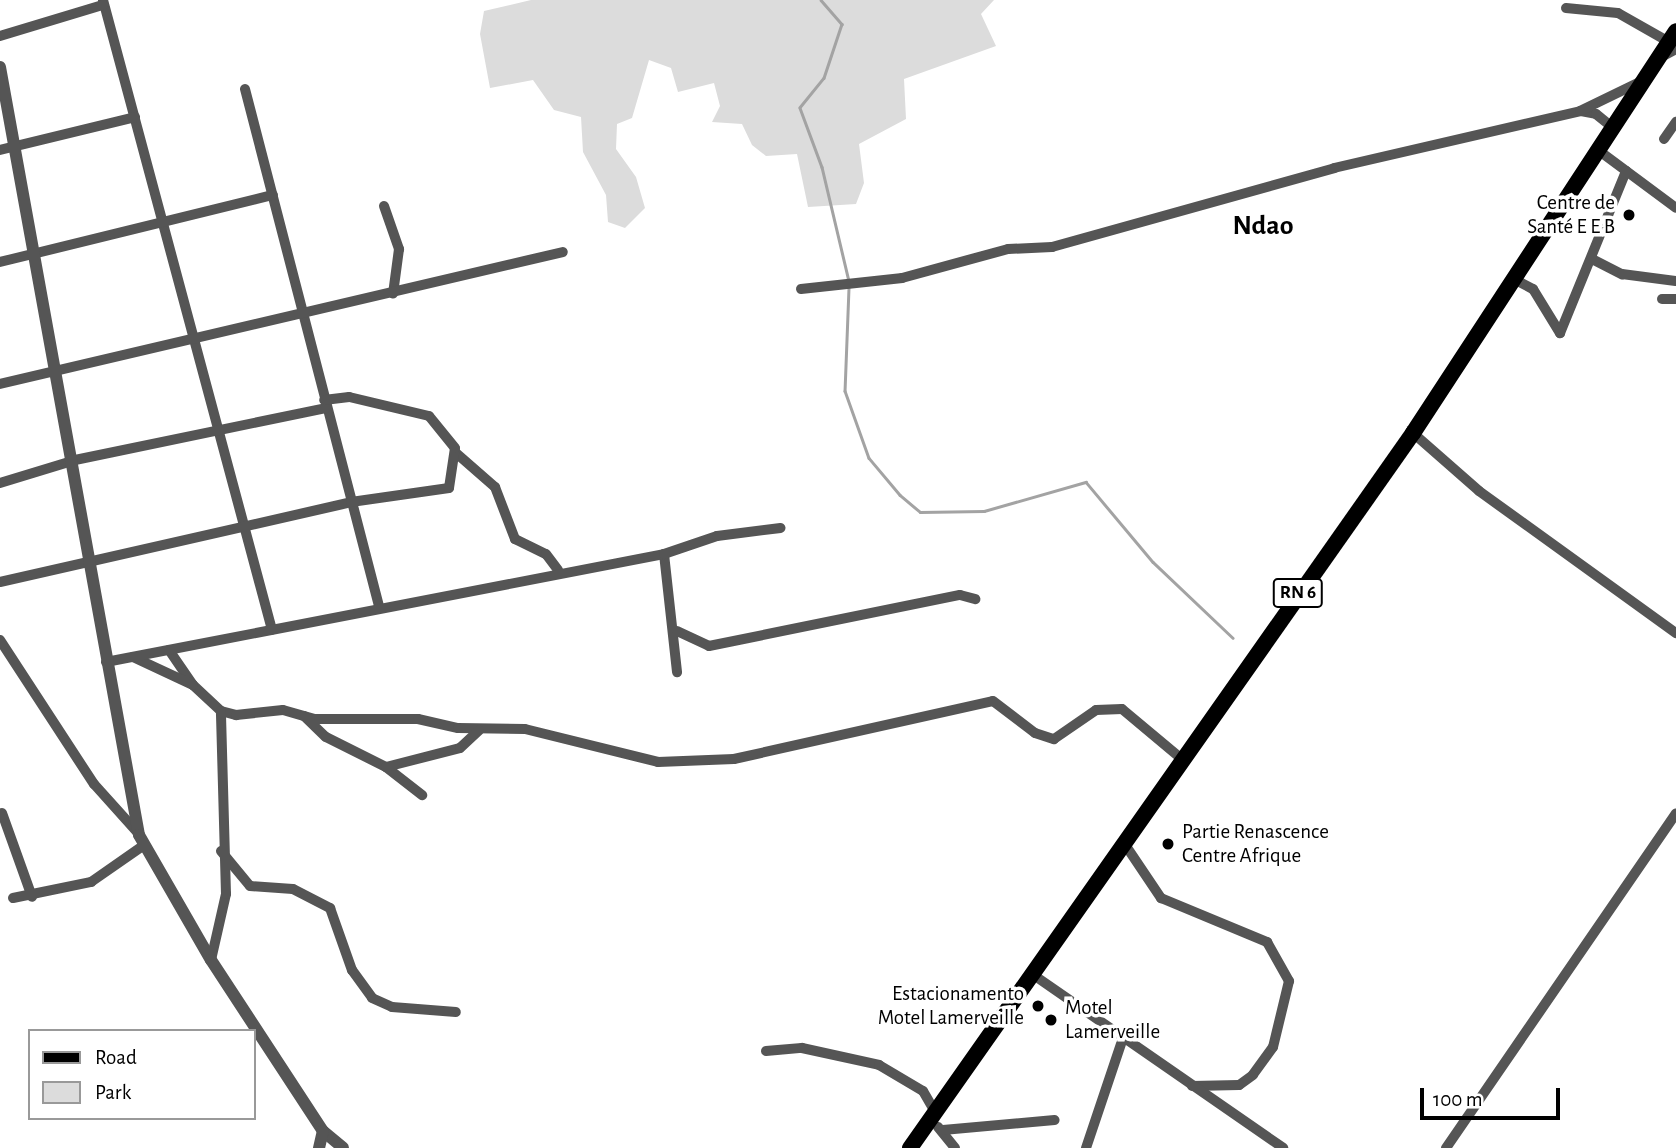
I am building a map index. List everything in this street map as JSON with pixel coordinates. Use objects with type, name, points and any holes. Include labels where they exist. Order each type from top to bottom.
[{"type":"main road","name":"RN 6","points":[[910,1148],[935,1121],[1183,760],[1413,433],[1657,59],[1674,41]]},
{"type":"street","points":[[0,36],[103,2],[272,630]]},
{"type":"street","points":[[1566,8],[1618,13],[1674,41]]},
{"type":"street","points":[[0,67],[31,254],[58,368],[106,662],[142,840]]},
{"type":"street","points":[[801,289],[902,278],[1008,249],[1052,247],[1334,168],[1580,111],[1644,80]]},
{"type":"street","points":[[245,89],[379,606]]},
{"type":"street","points":[[1580,111],[1596,114],[1613,128]]},
{"type":"street","points":[[0,150],[135,117]]},
{"type":"street","points":[[1664,139],[1676,121]]},
{"type":"street","points":[[1598,150],[1676,208]]},
{"type":"street","points":[[1512,278],[1533,289],[1560,333],[1626,171]]},
{"type":"street","points":[[0,262],[162,218],[273,195]]},
{"type":"street","points":[[384,206],[400,260],[393,294]]},
{"type":"street","points":[[0,384],[58,368],[393,294],[563,252]]},
{"type":"street","points":[[1592,259],[1622,274],[1676,281]]},
{"type":"street","points":[[1662,299],[1676,299]]},
{"type":"street","points":[[0,483],[75,460],[218,431],[349,397],[419,412],[455,448],[458,461],[495,487],[515,539],[546,554],[558,570]]},
{"type":"street","points":[[1413,433],[1479,491],[1676,633]]},
{"type":"street","points":[[0,582],[91,560],[244,529],[351,502],[449,488],[455,448]]},
{"type":"street","points":[[106,662],[558,570],[664,554],[717,536],[780,528]]},
{"type":"street","points":[[664,554],[677,631],[677,672]]},
{"type":"street","points":[[677,631],[709,646],[960,595],[975,599]]},
{"type":"street","points":[[0,640],[94,784],[142,840],[211,960],[323,1131],[343,1148]]},
{"type":"street","points":[[169,650],[192,685],[221,711],[418,719],[479,730],[536,731],[677,763],[734,759],[993,701],[1035,733],[1054,739],[1096,710],[1122,709],[1183,760]]},
{"type":"street","points":[[133,657],[192,685]]},
{"type":"street","points":[[211,960],[226,894],[221,851],[221,711]]},
{"type":"street","points":[[304,716],[326,737],[386,767],[422,795]]},
{"type":"street","points":[[386,767],[460,748],[479,730]]},
{"type":"street","points":[[2,813],[32,897]]},
{"type":"street","points":[[1446,1148],[1676,813]]},
{"type":"street","points":[[13,898],[32,897],[90,882],[142,840]]},
{"type":"street","points":[[1126,846],[1160,898],[1243,928],[1267,942],[1287,974],[1289,996],[1273,1047],[1253,1075],[1239,1085],[1192,1086]]},
{"type":"street","points":[[221,851],[250,886],[293,889],[330,908],[352,970],[372,998],[391,1007],[456,1012]]},
{"type":"street","points":[[1035,975],[1283,1148]]},
{"type":"street","points":[[1086,1148],[1124,1035]]},
{"type":"street","points":[[766,1051],[802,1048],[879,1065],[923,1091],[935,1121],[955,1148]]},
{"type":"street","points":[[935,1121],[1055,1120]]},
{"type":"street","points":[[319,1148],[323,1131]]},
{"type":"green space","points":[[531,0],[994,0],[981,14],[996,46],[904,79],[906,119],[859,144],[864,183],[856,204],[808,207],[797,154],[766,156],[752,145],[742,124],[712,122],[720,106],[714,83],[678,92],[671,68],[649,60],[632,118],[617,124],[616,149],[636,177],[645,208],[625,228],[608,222],[606,195],[583,152],[581,117],[554,110],[533,80],[490,88],[480,34],[484,11]]},
{"type":"waterway","points":[[821,0],[842,24],[824,78],[800,108],[822,167],[849,281]]},
{"type":"waterway","points":[[849,288],[845,391],[869,458],[900,495],[920,512],[984,511],[1086,482],[1153,562],[1233,638]]},
{"type":"place","name":"Centre de Santé E E B","points":[[1629,215]]},
{"type":"place","name":"Partie Renascence Centre Afrique","points":[[1168,844]]},
{"type":"place","name":"Estacionamento Motel Lamerveille","points":[[1038,1006]]},
{"type":"place","name":"Motel Lamerveille","points":[[1051,1020]]},
{"type":"district","name":"Ndao","points":[[1263,226]]}]
